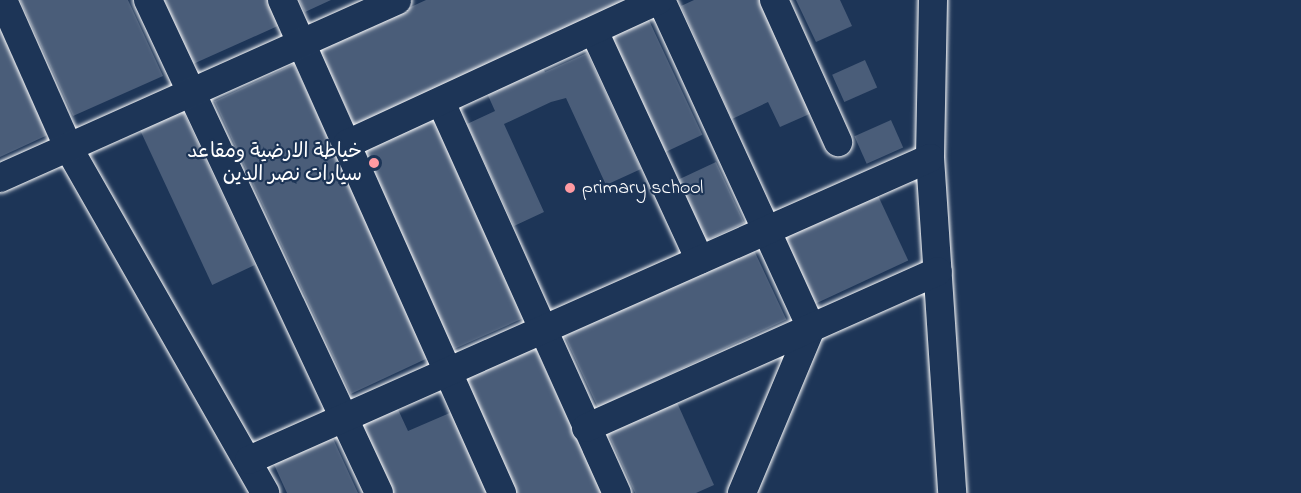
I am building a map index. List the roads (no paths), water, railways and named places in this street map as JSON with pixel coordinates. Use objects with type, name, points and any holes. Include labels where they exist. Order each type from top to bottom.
[{"type":"street","points":[[3,0],[68,147],[249,460],[265,493]]},
{"type":"street","points":[[148,0],[189,93],[379,493]]},
{"type":"street","points":[[282,0],[502,493]]},
{"type":"street","points":[[0,178],[397,0]]},
{"type":"street","points":[[346,144],[660,0],[811,328],[742,493]]},
{"type":"street","points":[[774,0],[838,142]]},
{"type":"street","points":[[933,0],[930,158],[952,493]]},
{"type":"street","points":[[594,31],[700,260]]},
{"type":"street","points":[[441,102],[541,330],[616,493]]},
{"type":"street","points":[[249,460],[342,416],[930,158]]},
{"type":"street","points":[[586,428],[938,271]]},
{"type":"place","name":"خياطة الارضية ومقاعد سيارات نصر الدين","points":[[374,163]]},
{"type":"place","name":"primary school","points":[[570,188]]}]
